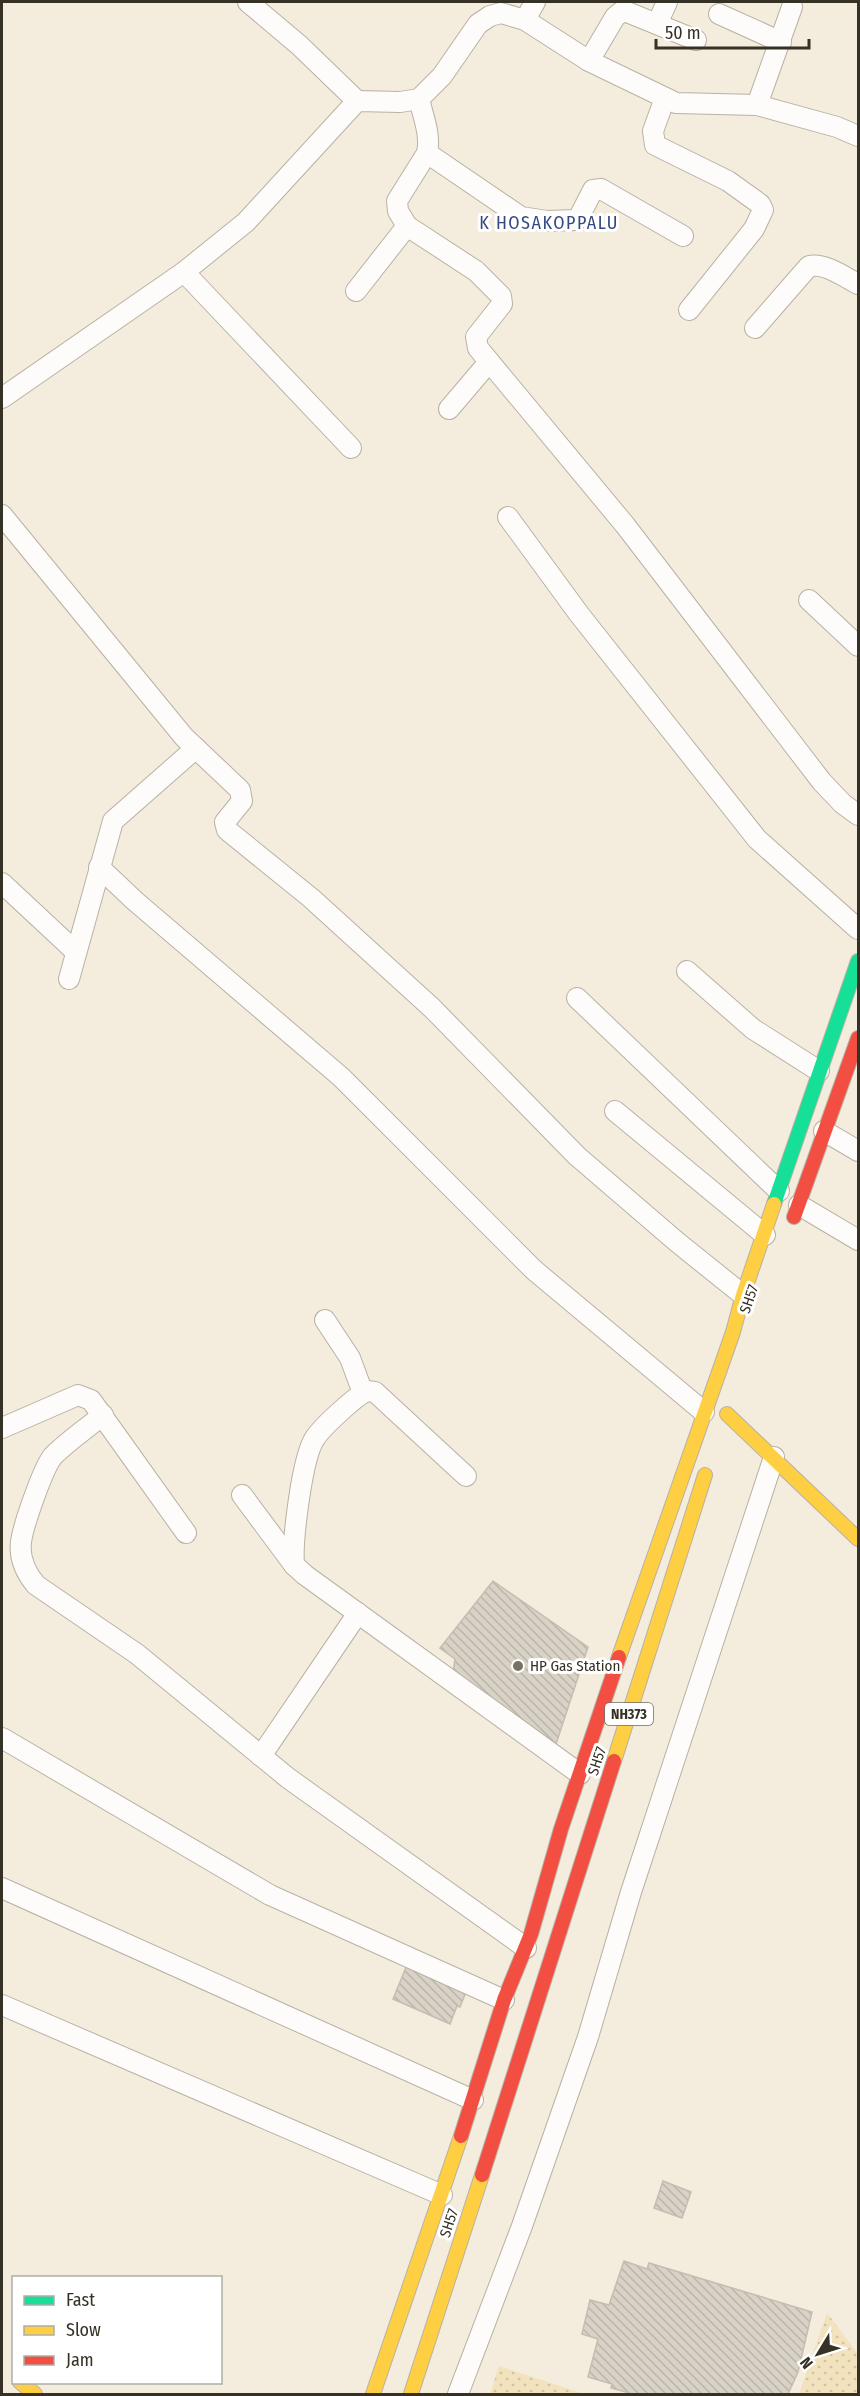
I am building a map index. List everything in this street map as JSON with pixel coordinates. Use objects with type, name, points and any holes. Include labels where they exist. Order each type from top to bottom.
[{"type":"main road","name":"NH373","points":[[373,2394],[457,2189],[473,2100],[504,2000],[576,1833],[580,1774],[642,1587],[733,1332],[743,1295],[858,961]]},
{"type":"main road","points":[[791,1227],[857,1045]]},
{"type":"main road","points":[[727,1414],[858,1539]]},
{"type":"main road","name":"SH57","points":[[411,2394],[457,2189],[576,1833],[708,1467]]},
{"type":"main road","points":[[21,2384],[34,2394]]},
{"type":"street","points":[[248,2],[299,45],[357,101],[400,102],[419,99],[442,76],[478,24],[501,13],[525,20],[588,61],[683,105],[757,105],[837,127],[858,136]]},
{"type":"street","points":[[525,20],[536,2]]},
{"type":"street","points":[[657,24],[667,2]]},
{"type":"street","points":[[757,105],[792,7]]},
{"type":"street","points":[[588,61],[618,14],[627,12],[696,40]]},
{"type":"street","points":[[718,14],[781,42]]},
{"type":"street","points":[[665,98],[653,130],[656,145],[728,181],[760,204],[763,210],[754,229],[689,310]]},
{"type":"street","points":[[419,99],[427,131],[427,153],[397,201],[398,211],[407,226],[476,271],[501,296],[502,304],[476,337],[478,348],[625,525],[822,782],[843,804],[858,815]]},
{"type":"street","points":[[2,398],[184,272],[246,222],[357,101]]},
{"type":"street","points":[[427,153],[521,217],[547,221],[576,220],[593,190],[601,189],[683,236]]},
{"type":"street","points":[[356,291],[407,226]]},
{"type":"street","points":[[755,328],[809,266],[816,265],[826,268],[858,284]]},
{"type":"street","points":[[184,272],[351,448]]},
{"type":"street","points":[[449,409],[489,362]]},
{"type":"street","points":[[2,515],[177,729],[243,795],[242,801],[225,822],[225,828],[311,898],[423,1000],[578,1156],[677,1242],[743,1295]]},
{"type":"street","points":[[508,518],[579,614],[757,839],[858,930]]},
{"type":"street","points":[[809,600],[858,646]]},
{"type":"street","points":[[69,979],[113,821],[196,748]]},
{"type":"street","points":[[99,867],[135,901],[341,1077],[534,1270],[704,1412]]},
{"type":"street","points":[[2,883],[76,952]]},
{"type":"street","points":[[687,971],[753,1029],[819,1071]]},
{"type":"street","points":[[577,998],[779,1191]]},
{"type":"street","points":[[615,1111],[765,1234]]},
{"type":"street","points":[[824,1131],[858,1150]]},
{"type":"street","points":[[799,1205],[858,1240]]},
{"type":"street","points":[[325,1320],[350,1358],[363,1393]]},
{"type":"street","points":[[294,1565],[293,1550],[302,1479],[314,1439],[363,1393],[375,1392],[466,1476]]},
{"type":"street","points":[[2,1428],[78,1395],[91,1400],[186,1533]]},
{"type":"street","points":[[103,1414],[52,1458],[39,1484],[21,1543],[22,1563],[36,1585],[137,1654],[288,1778],[526,1948]]},
{"type":"street","points":[[458,2394],[522,2226],[588,2037],[631,1892],[774,1457]]},
{"type":"street","points":[[242,1495],[294,1565],[305,1575],[580,1774]]},
{"type":"street","points":[[261,1756],[358,1613]]},
{"type":"street","points":[[2,1738],[270,1895],[504,2000]]},
{"type":"street","points":[[2,1888],[473,2100]]},
{"type":"street","points":[[2,2005],[457,2189]]},
{"type":"shaded area","points":[[827,2313],[858,2354],[858,2394],[799,2394]]},
{"type":"shaded area","points":[[499,2366],[584,2394],[490,2394]]},
{"type":"building","name":"HP Gas Station","points":[[493,1581],[588,1647],[556,1744],[453,1673],[455,1659],[440,1648]]},
{"type":"building","points":[[407,1965],[466,1992],[450,2024],[393,1999]]},
{"type":"building","points":[[663,2181],[691,2192],[682,2218],[654,2208]]},
{"type":"building","points":[[624,2261],[647,2269],[649,2263],[812,2312],[798,2372],[788,2394],[633,2394],[611,2388],[612,2384],[588,2377],[598,2339],[582,2334],[590,2300],[609,2305]]},
{"type":"traffic: fast","points":[[774,1204],[858,961]]},
{"type":"traffic: slow","points":[[619,1657],[733,1332],[774,1204]]},
{"type":"traffic: slow","points":[[727,1414],[858,1539]]},
{"type":"traffic: slow","points":[[614,1761],[705,1475]]},
{"type":"traffic: slow","points":[[373,2394],[461,2136]]},
{"type":"traffic: slow","points":[[411,2394],[482,2175]]},
{"type":"traffic: slow","points":[[22,2384],[35,2394]]},
{"type":"traffic: jam","points":[[794,1217],[858,1038]]},
{"type":"traffic: jam","points":[[461,2136],[504,2000],[531,1934],[561,1829],[619,1657]]},
{"type":"traffic: jam","points":[[482,2175],[614,1761]]},
{"type":"place","name":"HP Gas Station","points":[[518,1666]]},
{"type":"district","name":"K HOSAKOPPALU","points":[[549,223]]}]
